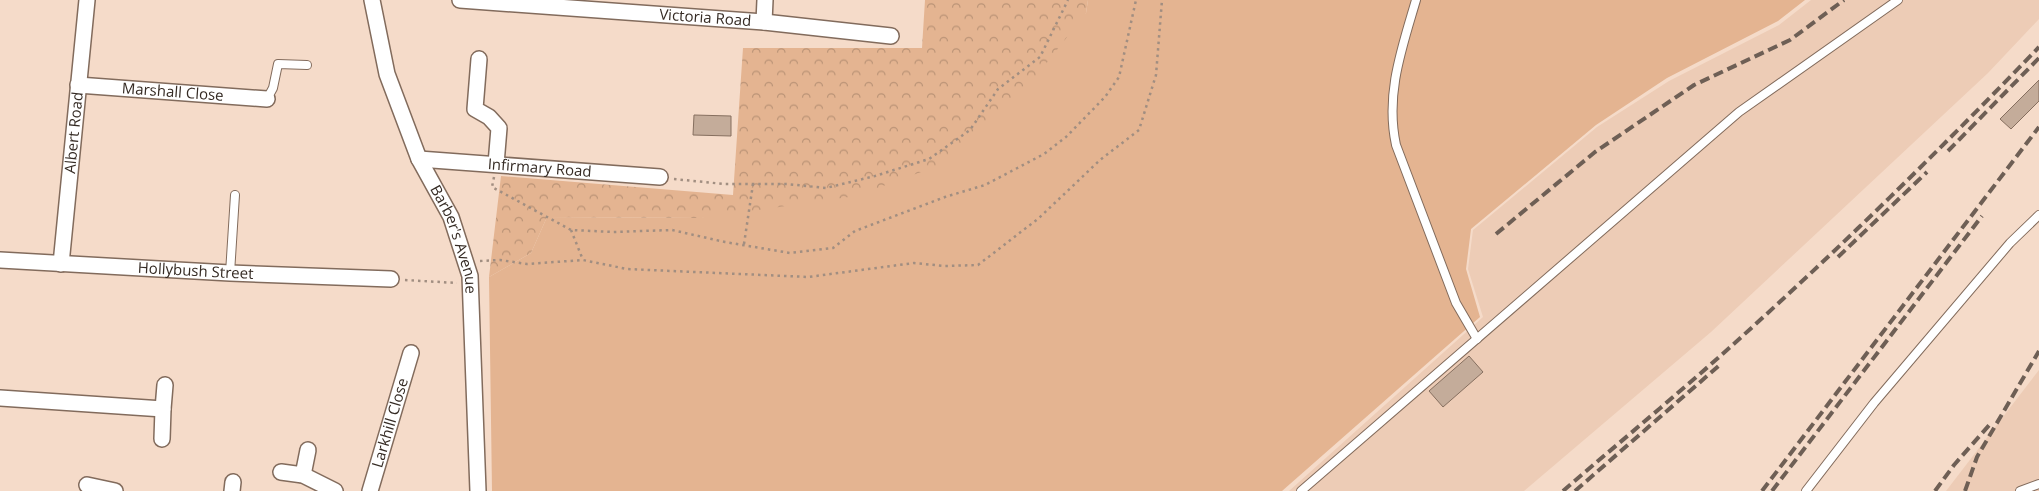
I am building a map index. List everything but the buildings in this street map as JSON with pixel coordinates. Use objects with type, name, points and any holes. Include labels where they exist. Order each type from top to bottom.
[{"type":"street","name":"Albert Road","points":[[61,264],[87,0]]},
{"type":"street","name":"Barber's Avenue","points":[[372,0],[386,74],[419,159],[451,217],[469,269],[478,491]]},
{"type":"street","name":"Victoria Road","points":[[460,0],[584,4],[891,36]]},
{"type":"street","points":[[764,22],[765,0]]},
{"type":"street","points":[[479,59],[475,109],[489,117],[499,128],[496,164]]},
{"type":"street","name":"Marshall Close","points":[[78,85],[268,99]]},
{"type":"street","name":"Infirmary Road","points":[[419,159],[660,177]]},
{"type":"street","name":"Hollybush Street","points":[[0,260],[230,273],[392,279]]},
{"type":"street","name":"Larkhill Close","points":[[370,491],[411,353]]},
{"type":"street","points":[[162,439],[164,385]]},
{"type":"street","points":[[0,398],[163,409]]},
{"type":"street","points":[[303,475],[308,450]]},
{"type":"street","points":[[281,472],[303,475],[335,491]]},
{"type":"street","points":[[87,485],[115,491]]},
{"type":"lane","points":[[1416,0],[1394,81],[1393,130],[1396,144],[1456,302],[1477,339]]},
{"type":"lane","points":[[1301,491],[1739,112],[1898,0]]},
{"type":"lane","points":[[268,99],[273,88],[278,64],[307,64]]},
{"type":"lane","points":[[230,273],[235,195]]},
{"type":"lane","points":[[1806,491],[1880,396],[2010,243],[2039,215]]},
{"type":"lane","points":[[2020,491],[2039,484]]},
{"type":"path","points":[[660,177],[724,184],[787,184],[826,188],[875,176],[929,159],[970,130],[998,89],[1040,57],[1068,0]]},
{"type":"path","points":[[496,164],[492,187],[571,230],[613,232],[672,230],[725,242],[790,253],[833,248],[855,231],[945,197],[985,185],[1044,154],[1066,137],[1105,98],[1119,77],[1136,0]]},
{"type":"path","points":[[392,279],[458,283],[469,269],[500,260],[526,264],[583,260],[627,269],[808,277],[914,263],[946,266],[978,265],[1039,218],[1100,160],[1138,130],[1156,75],[1162,0]]},
{"type":"path","points":[[744,244],[753,184]]},
{"type":"path","points":[[571,230],[583,260]]},
{"type":"shaded area","points":[[1811,0],[2039,0],[2039,19],[1988,73],[1711,332],[1524,491],[1289,491],[1483,317],[1468,269],[1473,230],[1597,127],[1669,81],[1779,25]]},
{"type":"shaded area","points":[[2039,370],[2039,491],[1946,491]]},
{"type":"green space","points":[[925,0],[1088,0],[1086,13],[1023,93],[951,161],[856,196],[702,218],[547,217],[531,253],[489,277],[501,176],[733,195],[743,48],[922,48]]},
{"type":"green space","points":[[1088,0],[1805,0],[1778,21],[1667,78],[1596,125],[1471,229],[1466,269],[1480,317],[1282,491],[492,491],[489,277],[531,253],[547,217],[702,218],[1086,13]]},
{"type":"railway","points":[[1496,234],[1595,152],[1694,85],[1790,40],[1844,0]]},
{"type":"railway","points":[[1563,491],[1718,358],[1800,283],[1961,127],[2039,47]]},
{"type":"railway","points":[[1948,151],[2039,58]]},
{"type":"railway","points":[[1762,491],[2039,127]]},
{"type":"railway","points":[[1838,257],[1927,172]]},
{"type":"railway","points":[[1772,491],[1982,216]]},
{"type":"railway","points":[[1965,491],[1977,457],[2039,351]]},
{"type":"railway","points":[[1575,491],[1722,363]]},
{"type":"railway","points":[[1935,491],[1954,465],[1992,422]]}]
